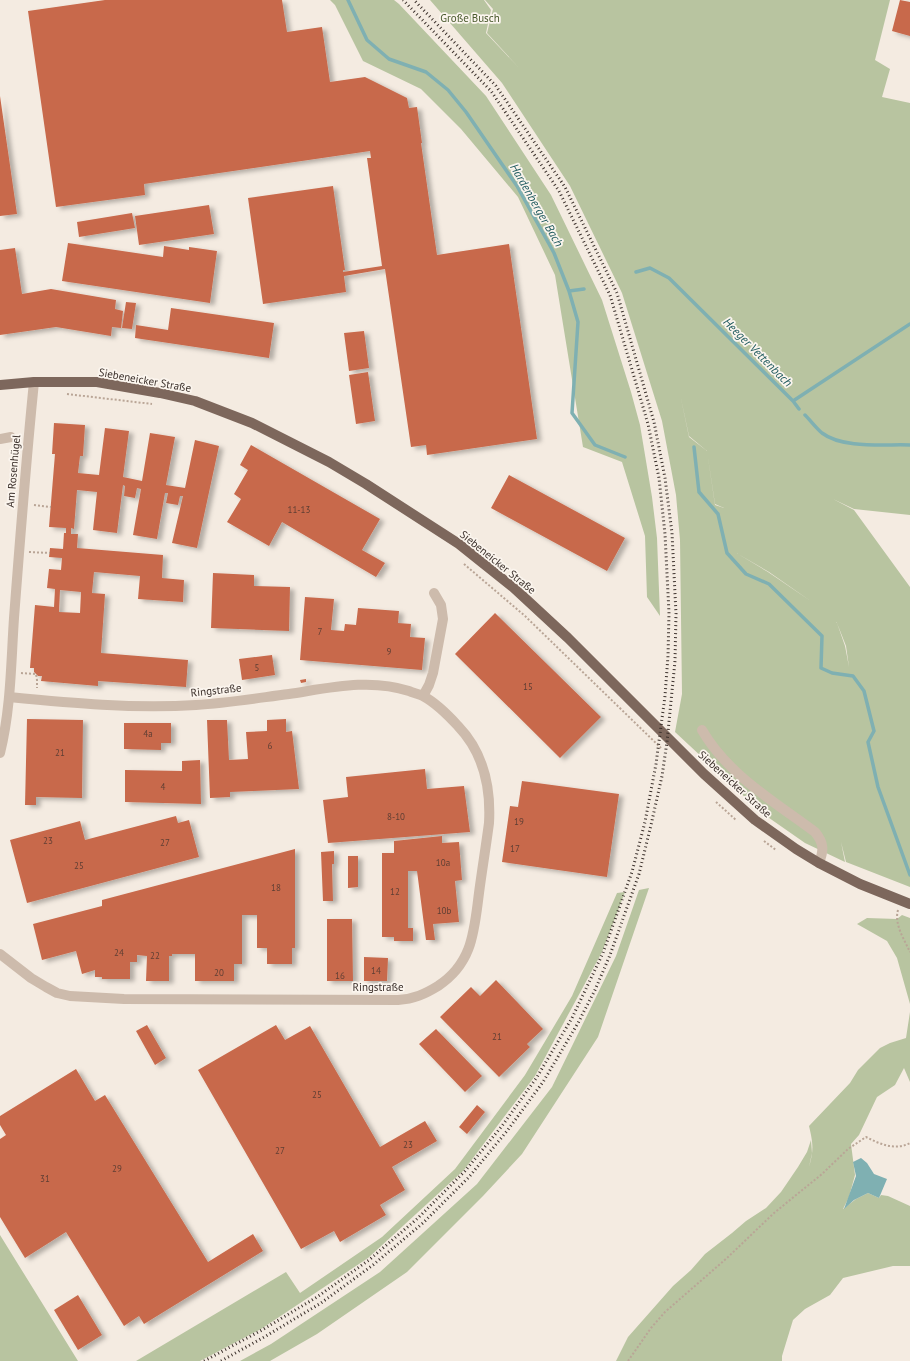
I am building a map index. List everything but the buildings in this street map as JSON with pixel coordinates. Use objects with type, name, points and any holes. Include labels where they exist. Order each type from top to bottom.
[{"type":"main road","name":"Siebeneicker Straße","points":[[0,385],[34,382],[97,382],[195,401],[252,423],[329,462],[459,544],[514,588],[568,638],[737,805],[775,834],[819,863],[860,884],[905,903]]},
{"type":"street","name":"Am Rosenhügel","points":[[0,753],[9,697],[22,504],[34,382]]},
{"type":"street","points":[[0,439],[11,437]]},
{"type":"street","points":[[423,696],[433,673],[443,619],[441,605],[434,593]]},
{"type":"street","name":"Ringstraße","points":[[0,955],[46,987],[57,993],[70,996],[124,999],[412,999],[425,994],[442,983],[458,969],[466,956],[471,942],[474,926],[490,808],[485,772],[472,745],[464,733],[448,715],[423,696],[399,688],[377,684],[356,685],[234,701],[179,706],[108,706],[9,697]]},
{"type":"street","points":[[702,730],[710,744],[728,763],[760,792],[816,832],[820,838],[824,852],[819,863]]},
{"type":"path","points":[[62,392],[158,405]]},
{"type":"path","points":[[22,504],[51,507]]},
{"type":"path","points":[[19,551],[50,553]]},
{"type":"path","points":[[460,560],[525,616],[662,749]]},
{"type":"path","points":[[10,673],[36,674],[36,699]]},
{"type":"path","points":[[712,798],[740,823]]},
{"type":"path","points":[[764,841],[782,854]]},
{"type":"path","points":[[905,903],[897,912],[897,916],[899,931],[910,952]]},
{"type":"path","points":[[897,912],[904,914]]},
{"type":"path","points":[[628,1361],[651,1328],[665,1312],[727,1258],[774,1212],[822,1174],[848,1149],[866,1137],[890,1146],[904,1146],[910,1143]]},
{"type":"green space","points":[[330,0],[394,0],[399,4],[486,96],[551,195],[602,300],[640,425],[657,538],[660,616],[647,597],[645,536],[622,462],[583,447],[555,275],[518,197],[461,129],[421,89],[363,61],[335,5]]},
{"type":"green space","name":"Große Busch","points":[[430,0],[484,0],[491,10],[486,33],[520,69],[487,33],[493,9],[485,0],[890,0],[875,60],[890,69],[882,97],[910,103],[910,515],[854,509],[833,499],[854,510],[910,587],[910,887],[846,862],[841,842],[845,862],[805,843],[762,813],[675,732],[682,694],[680,540],[676,495],[662,421],[622,293],[570,186],[502,83]],"holes":[[[680,394],[689,436],[707,451],[689,437]],[[738,554],[769,572],[812,602],[768,572]],[[837,623],[846,646],[849,667],[845,646]]]},
{"type":"green space","points":[[649,888],[598,1037],[522,1154],[483,1196],[407,1272],[317,1334],[270,1361],[240,1361],[271,1344],[380,1272],[477,1184],[552,1087],[616,956],[639,890]]},
{"type":"green space","points":[[625,892],[602,952],[535,1076],[464,1170],[368,1258],[261,1329],[200,1361],[136,1361],[286,1272],[300,1293],[382,1237],[455,1169],[525,1075],[572,996],[617,893]]},
{"type":"green space","points":[[902,915],[910,918],[910,1004],[897,958],[887,941],[857,924],[867,918],[897,919]]},
{"type":"green space","points":[[910,1012],[910,1082],[904,1068],[895,1085],[877,1097],[859,1135],[851,1144],[855,1175],[849,1197],[843,1209],[856,1199],[868,1193],[879,1198],[881,1195],[888,1196],[910,1206],[910,1266],[893,1266],[843,1278],[830,1295],[805,1309],[793,1320],[782,1356],[782,1361],[616,1361],[628,1337],[673,1286],[691,1270],[705,1254],[746,1221],[766,1208],[781,1192],[807,1152],[811,1140],[812,1153],[811,1137],[809,1126],[850,1083],[858,1070],[880,1048],[906,1038]]},
{"type":"green space","points":[[0,1235],[78,1361],[0,1361]]},
{"type":"water","points":[[861,1158],[867,1163],[874,1174],[887,1179],[879,1198],[868,1193],[854,1200],[844,1209],[856,1176],[853,1162]]},
{"type":"waterway","name":"Hardenberger Bach","points":[[348,0],[367,40],[389,59],[426,72],[448,90],[466,112],[517,186],[554,253],[569,291],[578,322],[572,413],[595,445],[625,457]]},
{"type":"waterway","name":"Heeger Vettenbach","points":[[636,272],[650,268],[669,278],[793,401],[910,324]]},
{"type":"waterway","name":"Heeger Vettenbach","points":[[569,291],[584,289]]},
{"type":"waterway","points":[[793,401],[799,409]]},
{"type":"waterway","points":[[805,415],[822,433],[841,441],[864,445],[910,445]]},
{"type":"waterway","name":"Hardenberger Bach","points":[[694,447],[699,492],[718,514],[727,553],[746,574],[769,584],[822,636],[821,668],[832,673],[853,676],[864,691],[874,731],[868,742],[878,787],[910,875]]},
{"type":"railway","points":[[204,1361],[262,1330],[317,1297],[369,1260],[418,1218],[465,1171],[502,1126],[537,1077],[572,1018],[603,953],[632,872],[645,822],[656,764],[665,696],[668,656],[669,613],[665,534],[659,478],[648,424],[610,295],[559,191],[491,91],[403,0]]},
{"type":"railway","points":[[221,1361],[321,1303],[373,1265],[423,1223],[469,1177],[507,1131],[543,1082],[578,1023],[595,990],[610,955],[639,874],[662,776],[667,742],[675,661],[676,614],[672,533],[665,478],[654,422],[617,293],[565,187],[496,86],[414,0]]}]
